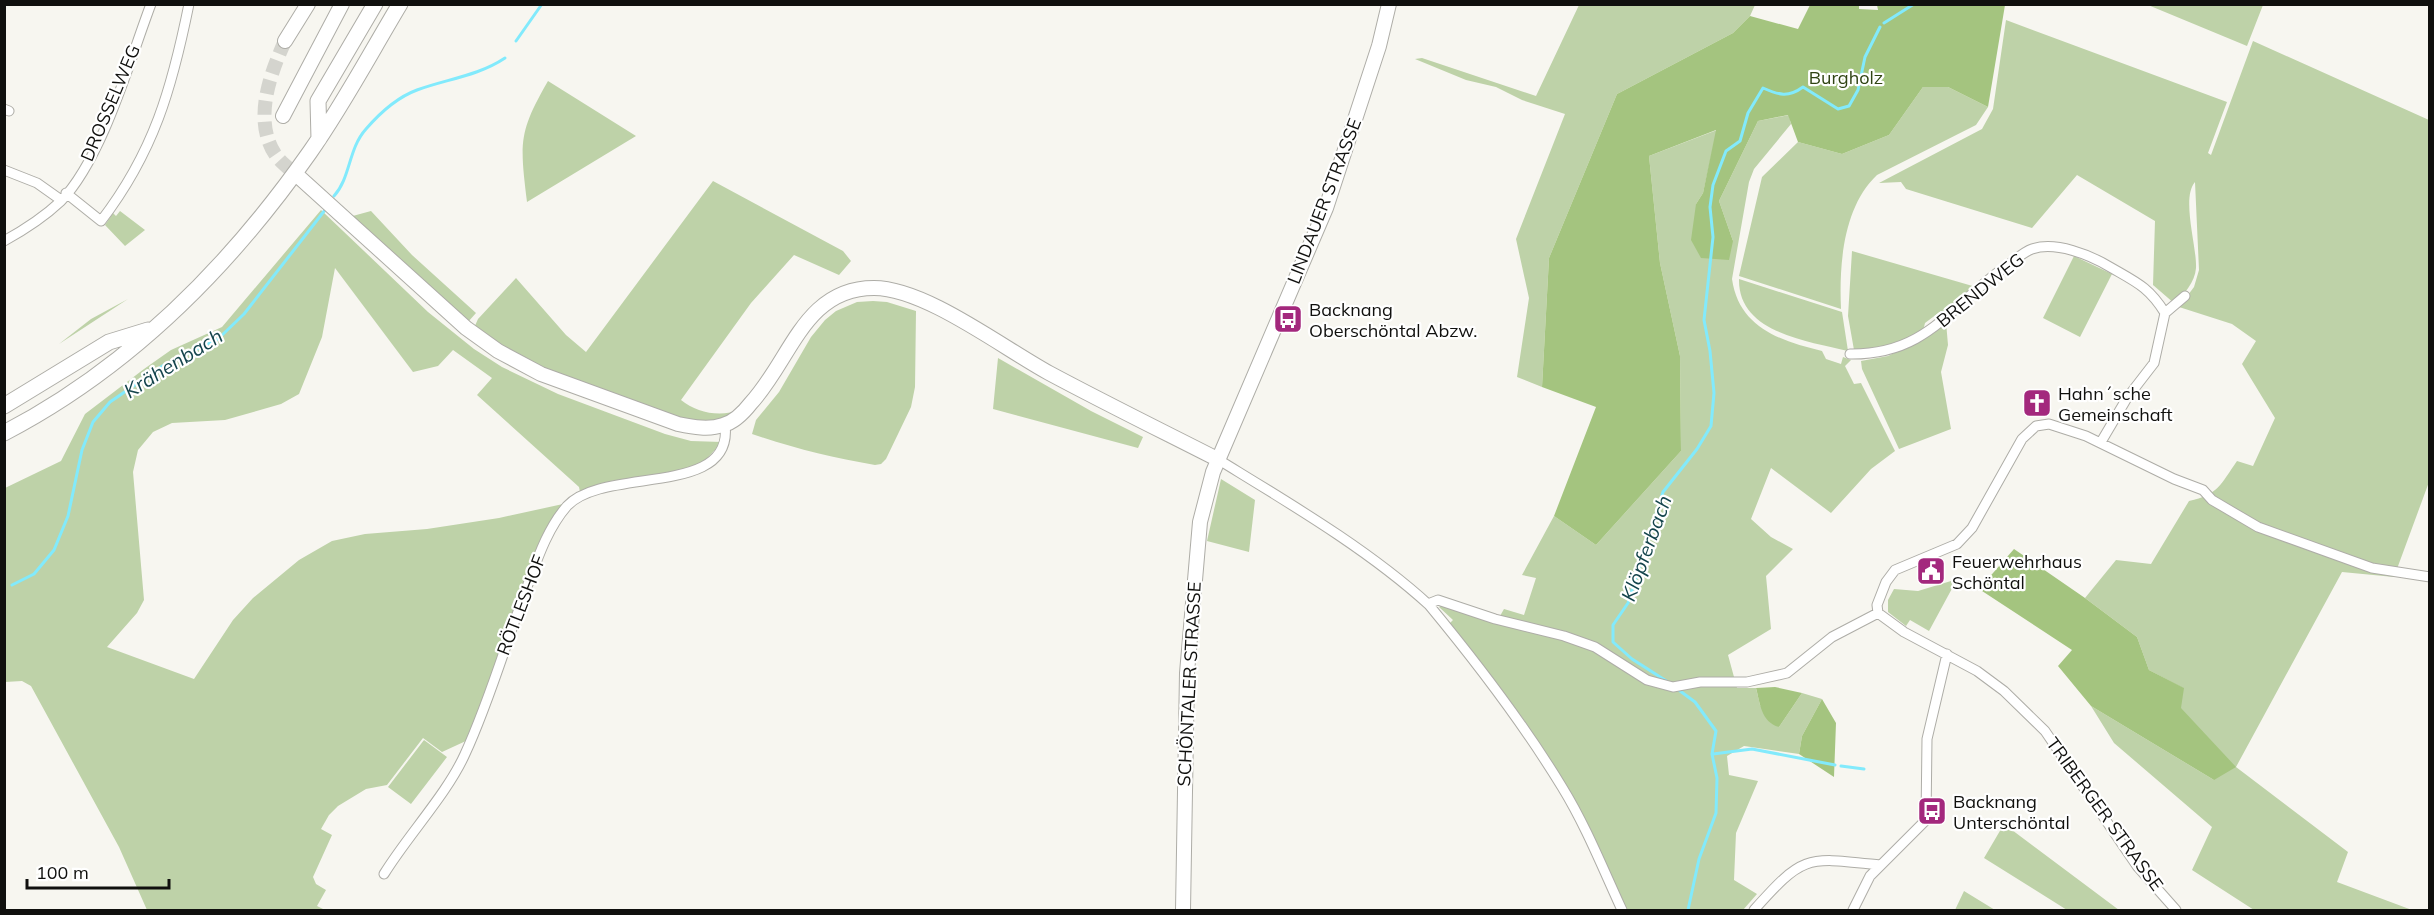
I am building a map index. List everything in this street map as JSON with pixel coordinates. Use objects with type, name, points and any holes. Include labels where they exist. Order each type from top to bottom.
[{"type":"main road","points":[[319,139],[318,101],[375,4]]},
{"type":"main road","points":[[4,433],[58,402],[156,328],[201,286],[248,234],[319,139],[400,4]]},
{"type":"main road","points":[[4,406],[109,342],[156,328]]},
{"type":"street","name":"DROSSELWEG","points":[[4,241],[25,230],[64,197],[91,156],[152,4]]},
{"type":"street","points":[[285,41],[308,4]]},
{"type":"street","points":[[283,116],[342,4]]},
{"type":"street","name":"LINDAUER STRASSE","points":[[1219,460],[1326,208],[1379,46],[1389,4]]},
{"type":"street","points":[[4,170],[37,183],[101,220],[139,165],[151,140],[170,84],[189,5]]},
{"type":"street","points":[[299,177],[466,328],[498,351],[541,374],[678,424],[697,427],[725,425],[743,412],[756,398],[814,311],[836,296],[876,288],[919,298],[1076,387],[1219,460],[1295,507],[1403,583],[1428,604],[1520,723],[1562,788],[1589,837],[1622,910]]},
{"type":"street","name":"BRENDWEG","points":[[1850,354],[1888,352],[1935,327],[1996,274],[2031,249],[2055,248],[2100,261],[2151,292],[2165,313]]},
{"type":"street","points":[[2101,442],[2127,398],[2154,363],[2165,313],[2185,296]]},
{"type":"street","points":[[1428,604],[1438,600],[1495,619],[1564,636],[1595,647],[1647,680],[1672,687],[1722,681],[1747,682],[1770,679],[1787,673],[1832,637],[1878,613],[1877,605],[1886,582],[1895,570],[1957,544],[1972,528],[2022,439],[2036,426],[2049,424],[2101,442],[2174,479],[2203,490],[2212,500],[2258,527],[2372,568],[2430,577]]},
{"type":"street","name":"RÖTLESHOF","points":[[384,874],[464,756],[539,555],[567,507],[581,495],[602,486],[669,479],[696,470],[722,449],[726,436],[725,425]]},
{"type":"street","name":"SCHÖNTALER STRASSE","points":[[1183,910],[1187,684],[1196,539],[1212,475],[1219,460]]},
{"type":"street","name":"TRIBERGER STRASSE","points":[[1878,613],[1904,632],[1977,671],[2004,691],[2044,731],[2137,866],[2176,910]]},
{"type":"street","points":[[1853,910],[1862,891],[1880,865],[1926,820],[1927,739],[1947,654]]},
{"type":"street","points":[[1754,910],[1785,876],[1806,863],[1822,860],[1880,865]]},
{"type":"green space","points":[[1579,5],[1755,5],[1750,16],[1733,33],[1617,94],[1549,258],[1542,387],[1517,377],[1529,298],[1516,239],[1565,114],[1522,100],[1496,87],[1466,80],[1415,59],[1422,58],[1536,96]]},
{"type":"green space","name":"Burgholz","points":[[1810,5],[1859,5],[1859,9],[1878,10],[1877,5],[2005,5],[1988,107],[1948,87],[1923,87],[1889,135],[1842,154],[1798,142],[1788,115],[1758,121],[1719,201],[1733,241],[1729,260],[1701,258],[1691,240],[1696,204],[1703,193],[1716,130],[1649,156],[1660,263],[1680,356],[1681,451],[1596,545],[1554,516],[1596,407],[1542,387],[1549,258],[1617,94],[1733,33],[1750,16],[1798,29]]},
{"type":"green space","points":[[2148,5],[2263,5],[2247,46]]},
{"type":"green space","points":[[2006,20],[2227,102],[2208,153],[2211,155],[2253,41],[2429,120],[2429,482],[2394,577],[2342,572],[2236,767],[2348,852],[2337,882],[2412,910],[2254,910],[2192,870],[2212,827],[2114,743],[2091,706],[2214,780],[2180,708],[2183,688],[2149,670],[2137,637],[2085,598],[2116,560],[2151,564],[2189,501],[2213,492],[2237,461],[2253,466],[2275,418],[2242,364],[2256,341],[2232,324],[2179,307],[2194,287],[2199,270],[2195,182],[2191,189],[2189,210],[2196,268],[2194,278],[2175,304],[2153,285],[2155,221],[2077,175],[2032,228],[1906,189],[1901,182],[1879,183],[1982,129],[1993,109]]},
{"type":"green space","points":[[548,81],[636,136],[527,202],[523,166],[526,127]]},
{"type":"green space","points":[[1923,87],[1948,87],[1988,107],[1976,125],[1877,175],[1866,188],[1850,220],[1846,237],[1841,274],[1841,309],[1739,276],[1762,177],[1798,142],[1842,154],[1889,135]]},
{"type":"green space","points":[[1789,115],[1791,124],[1754,169],[1749,182],[1732,279],[1736,296],[1743,310],[1764,330],[1777,337],[1822,351],[1826,359],[1841,364],[1843,357],[1851,360],[1845,366],[1854,384],[1861,383],[1895,451],[1871,469],[1831,513],[1771,468],[1751,519],[1771,537],[1793,549],[1766,576],[1771,629],[1728,655],[1737,688],[1756,688],[1760,705],[1779,727],[1802,693],[1822,699],[1802,736],[1799,754],[1744,746],[1727,756],[1729,775],[1758,781],[1736,833],[1734,880],[1757,894],[1743,910],[1626,910],[1544,753],[1524,720],[1449,624],[1453,620],[1439,607],[1442,605],[1496,623],[1504,609],[1524,615],[1536,578],[1522,575],[1554,516],[1596,545],[1681,451],[1680,356],[1660,263],[1649,156],[1717,130],[1703,193],[1696,204],[1733,241],[1719,201],[1758,121]]},
{"type":"green space","points":[[713,181],[843,251],[851,261],[839,275],[794,255],[751,303],[681,400],[694,408],[710,413],[733,412],[740,409],[721,422],[688,423],[520,359],[474,328],[478,319],[516,278],[566,335],[586,352]]},
{"type":"green space","points":[[321,210],[428,312],[474,349],[502,367],[558,394],[665,434],[691,441],[722,442],[703,463],[693,469],[611,481],[580,492],[579,487],[477,395],[492,378],[453,350],[438,366],[413,372],[335,268],[322,337],[299,394],[281,404],[225,420],[172,423],[153,432],[138,450],[133,472],[144,600],[137,613],[107,647],[194,679],[233,620],[253,598],[299,560],[332,541],[365,534],[427,529],[499,518],[563,504],[524,584],[468,740],[442,752],[423,738],[387,785],[366,789],[338,806],[329,815],[321,829],[332,835],[313,877],[316,884],[326,890],[317,906],[325,910],[147,910],[119,847],[31,686],[22,681],[5,682],[5,488],[61,461],[85,414],[144,369],[171,350],[222,327]]},
{"type":"green space","points":[[120,211],[145,230],[125,246],[105,225],[113,213],[116,216]]},
{"type":"green space","points":[[371,211],[412,255],[476,313],[468,322],[349,217]]},
{"type":"green space","points":[[1852,251],[1976,287],[1945,314],[1941,311],[1925,323],[1923,331],[1893,346],[1854,350],[1848,316]]},
{"type":"green space","points":[[2074,256],[2112,274],[2080,337],[2043,318]]},
{"type":"green space","points":[[1739,279],[1842,312],[1848,351],[1796,338],[1778,332],[1763,323],[1750,312],[1742,297]]},
{"type":"green space","points":[[128,299],[59,344],[91,319]]},
{"type":"green space","points":[[857,302],[887,302],[916,311],[915,387],[911,407],[886,459],[881,464],[875,465],[813,452],[752,434],[756,420],[779,392],[811,337],[825,320],[836,311]]},
{"type":"green space","points":[[1946,322],[1948,345],[1941,372],[1951,429],[1899,449],[1862,369],[1861,361],[1888,356],[1926,337]]},
{"type":"green space","points":[[998,358],[1091,411],[1143,437],[1138,448],[993,409]]},
{"type":"green space","points":[[1221,479],[1255,500],[1249,552],[1207,541]]},
{"type":"green space","points":[[2014,549],[2137,637],[2149,670],[2184,688],[2181,708],[2236,767],[2214,780],[2091,706],[2058,666],[2072,650],[1979,589]]},
{"type":"green space","points":[[1951,581],[1955,583],[1929,631],[1910,620],[1906,626],[1888,612],[1888,600],[1894,589],[1918,591]]},
{"type":"green space","points":[[1775,687],[1802,693],[1779,727],[1773,725],[1765,716],[1756,688]]},
{"type":"green space","points":[[1822,699],[1836,723],[1834,777],[1799,754],[1802,736]]},
{"type":"green space","points":[[424,740],[447,757],[411,804],[388,787]]},
{"type":"green space","points":[[2004,824],[2119,910],[2067,910],[1984,858]]},
{"type":"green space","points":[[1964,891],[1995,910],[1955,910]]},
{"type":"waterway","name":"Krähenbach","points":[[516,41],[542,4]]},
{"type":"waterway","name":"Klöpferbach","points":[[1884,23],[1914,4]]},
{"type":"waterway","name":"Klöpferbach","points":[[1668,682],[1632,659],[1613,642],[1613,625],[1628,603],[1663,492],[1697,449],[1711,426],[1714,393],[1704,320],[1713,237],[1710,207],[1713,185],[1726,151],[1740,141],[1748,113],[1763,88],[1788,94],[1803,87],[1838,109],[1849,106],[1858,90],[1865,57],[1880,27]]},
{"type":"waterway","name":"Krähenbach","points":[[334,196],[344,180],[360,137],[389,106],[417,90],[473,73],[505,58]]},
{"type":"waterway","name":"Krähenbach","points":[[12,585],[34,574],[54,550],[68,516],[82,450],[93,422],[110,402],[164,365],[218,339],[244,314],[325,210]]},
{"type":"waterway","name":"Klöpferbach","points":[[1676,688],[1695,702],[1716,731],[1712,754],[1717,778],[1716,813],[1699,859],[1688,910]]},
{"type":"waterway","points":[[1713,754],[1752,749],[1835,765]]},
{"type":"waterway","points":[[1841,766],[1864,769]]},
{"type":"tunnel","points":[[285,41],[269,82],[265,127],[268,141],[275,154],[299,177]]},
{"type":"place","name":"Backnang Oberschöntal Abzw.","points":[[1288,319]]},
{"type":"place","name":"Hahn´sche Gemeinschaft","points":[[2037,403]]},
{"type":"place","name":"Feuerwehrhaus Schöntal","points":[[1931,571]]},
{"type":"place","name":"Backnang Unterschöntal","points":[[1932,811]]}]
